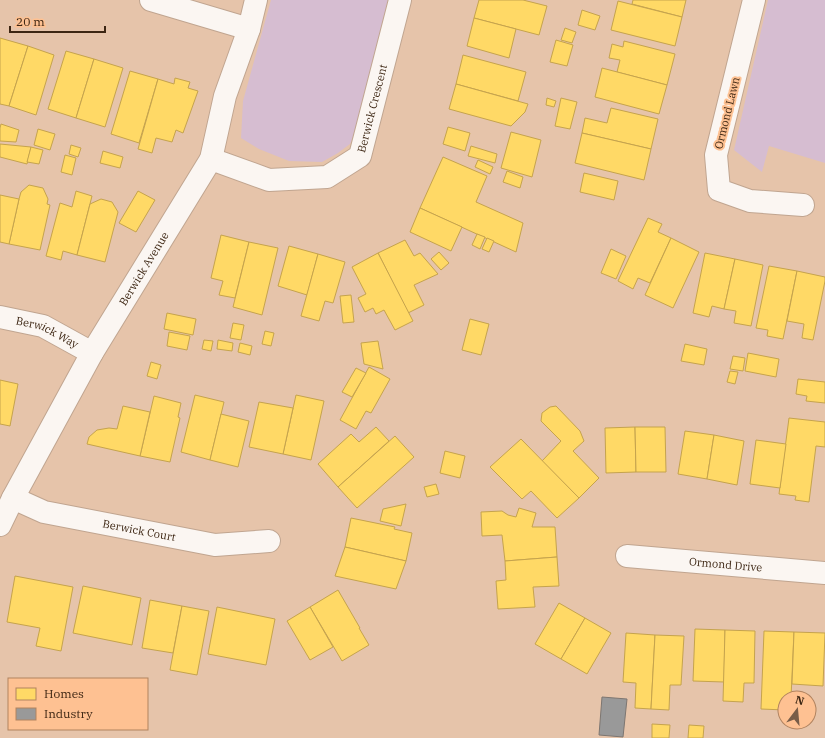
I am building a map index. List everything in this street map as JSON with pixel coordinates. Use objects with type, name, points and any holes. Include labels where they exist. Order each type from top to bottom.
[{"type":"street","points":[[151,0],[249,28]]},
{"type":"street","name":"Berwick Avenue","points":[[0,525],[13,498],[92,353],[211,159],[225,96],[249,28],[256,0]]},
{"type":"street","name":"Berwick Crescent","points":[[211,159],[270,180],[327,177],[360,156],[400,0]]},
{"type":"street","name":"Ormond Lawn","points":[[754,0],[716,155],[719,190],[750,201],[803,205]]},
{"type":"street","name":"Berwick Way","points":[[0,317],[44,326],[92,353]]},
{"type":"street","name":"Berwick Court","points":[[13,498],[44,512],[215,545],[269,541]]},
{"type":"street","name":"Ormond Drive","points":[[627,556],[825,573]]},
{"type":"shaded area","points":[[271,0],[388,0],[357,129],[350,144],[322,162],[289,161],[259,149],[241,138],[243,101]]},
{"type":"shaded area","points":[[768,0],[825,0],[825,163],[769,146],[762,172],[734,150]]},
{"type":"building: Homes","points":[[479,0],[523,0],[547,6],[539,35],[474,18]]},
{"type":"building: Homes","points":[[633,0],[686,0],[682,17],[632,4]]},
{"type":"building: Homes","points":[[618,1],[682,17],[675,46],[611,30]]},
{"type":"building: Homes","points":[[582,10],[600,16],[595,30],[578,25]]},
{"type":"building: Homes","points":[[474,18],[516,29],[509,58],[467,46]]},
{"type":"building: Homes","points":[[565,28],[576,32],[572,43],[561,40]]},
{"type":"building: Homes","points":[[0,38],[28,46],[9,106],[0,104]]},
{"type":"building: Homes","points":[[556,40],[573,45],[567,66],[550,62]]},
{"type":"building: Homes","points":[[624,41],[675,54],[667,85],[617,72],[620,60],[609,58],[612,44],[623,47]]},
{"type":"building: Homes","points":[[28,46],[54,55],[36,115],[9,106]]},
{"type":"building: Homes","points":[[66,51],[94,59],[76,118],[48,109]]},
{"type":"building: Homes","points":[[463,55],[526,72],[518,101],[456,84]]},
{"type":"building: Homes","points":[[94,59],[123,68],[105,127],[76,118]]},
{"type":"building: Homes","points":[[602,68],[667,85],[659,114],[595,97]]},
{"type":"building: Homes","points":[[130,71],[158,79],[139,143],[111,134]]},
{"type":"building: Homes","points":[[175,78],[190,82],[188,88],[198,91],[183,133],[176,130],[172,142],[156,138],[152,153],[138,149],[158,79],[174,84]]},
{"type":"building: Homes","points":[[456,84],[528,104],[525,112],[511,126],[449,109]]},
{"type":"building: Homes","points":[[547,98],[556,101],[554,107],[546,105]]},
{"type":"building: Homes","points":[[561,98],[577,102],[570,129],[555,126]]},
{"type":"building: Homes","points":[[611,108],[658,119],[651,149],[582,133],[585,118],[607,123]]},
{"type":"building: Homes","points":[[1,124],[19,130],[16,142],[0,141]]},
{"type":"building: Homes","points":[[448,127],[470,133],[465,151],[443,144]]},
{"type":"building: Homes","points":[[38,129],[55,134],[50,150],[34,145]]},
{"type":"building: Homes","points":[[511,132],[541,140],[532,177],[501,168]]},
{"type":"building: Homes","points":[[582,133],[651,149],[644,180],[575,163]]},
{"type":"building: Homes","points":[[0,144],[31,147],[27,164],[0,157]]},
{"type":"building: Homes","points":[[71,145],[81,148],[78,157],[69,154]]},
{"type":"building: Homes","points":[[471,146],[497,154],[495,163],[468,156]]},
{"type":"building: Homes","points":[[31,147],[43,150],[39,164],[27,162]]},
{"type":"building: Homes","points":[[103,151],[123,157],[120,168],[100,163]]},
{"type":"building: Homes","points":[[65,155],[76,158],[72,175],[61,172]]},
{"type":"building: Homes","points":[[443,157],[487,176],[476,202],[523,223],[516,252],[420,208]]},
{"type":"building: Homes","points":[[478,160],[493,167],[490,174],[475,167]]},
{"type":"building: Homes","points":[[507,171],[523,177],[520,188],[503,182]]},
{"type":"building: Homes","points":[[584,173],[618,181],[614,200],[580,192]]},
{"type":"building: Homes","points":[[29,185],[43,188],[48,199],[47,204],[50,205],[40,250],[9,244],[21,192]]},
{"type":"building: Homes","points":[[76,191],[92,196],[77,255],[63,251],[61,260],[46,256],[60,203],[72,207]]},
{"type":"building: Homes","points":[[138,191],[155,200],[136,232],[119,223]]},
{"type":"building: Homes","points":[[0,195],[19,199],[9,244],[0,242]]},
{"type":"building: Homes","points":[[101,199],[112,202],[118,212],[105,262],[77,255],[90,204]]},
{"type":"building: Homes","points":[[420,208],[462,227],[451,251],[410,232]]},
{"type":"building: Homes","points":[[648,218],[662,224],[658,232],[671,238],[650,283],[638,278],[633,289],[618,281]]},
{"type":"building: Homes","points":[[477,234],[485,237],[480,249],[472,245]]},
{"type":"building: Homes","points":[[221,235],[249,242],[235,298],[219,295],[223,281],[211,278]]},
{"type":"building: Homes","points":[[487,238],[494,241],[489,252],[482,249]]},
{"type":"building: Homes","points":[[671,238],[699,252],[673,308],[645,295]]},
{"type":"building: Homes","points":[[405,240],[414,256],[420,253],[438,274],[414,285],[424,305],[408,313],[378,253]]},
{"type":"building: Homes","points":[[249,242],[278,248],[262,315],[233,307]]},
{"type":"building: Homes","points":[[289,246],[318,254],[307,295],[278,286]]},
{"type":"building: Homes","points":[[611,249],[626,256],[616,279],[601,273]]},
{"type":"building: Homes","points":[[439,252],[449,263],[441,270],[431,259]]},
{"type":"building: Homes","points":[[378,253],[413,321],[395,330],[384,310],[376,314],[373,308],[365,312],[358,298],[366,294],[352,267]]},
{"type":"building: Homes","points":[[705,253],[735,259],[724,309],[712,306],[709,317],[693,313]]},
{"type":"building: Homes","points":[[318,254],[345,262],[333,303],[325,301],[319,321],[301,316]]},
{"type":"building: Homes","points":[[735,259],[763,265],[751,326],[734,323],[736,311],[724,309]]},
{"type":"building: Homes","points":[[769,266],[797,271],[783,339],[767,336],[768,330],[756,328]]},
{"type":"building: Homes","points":[[797,271],[825,277],[813,340],[802,338],[804,324],[787,321]]},
{"type":"building: Homes","points":[[351,295],[354,322],[343,323],[340,296]]},
{"type":"building: Homes","points":[[167,313],[196,319],[193,335],[164,329]]},
{"type":"building: Homes","points":[[470,319],[489,324],[481,355],[462,350]]},
{"type":"building: Homes","points":[[233,323],[244,325],[241,340],[230,338]]},
{"type":"building: Homes","points":[[265,331],[274,333],[271,346],[262,344]]},
{"type":"building: Homes","points":[[169,332],[190,336],[187,350],[167,346]]},
{"type":"building: Homes","points":[[204,340],[213,341],[211,351],[202,349]]},
{"type":"building: Homes","points":[[218,340],[233,343],[232,351],[217,349]]},
{"type":"building: Homes","points":[[378,341],[383,369],[364,364],[361,343]]},
{"type":"building: Homes","points":[[240,343],[252,346],[250,355],[238,352]]},
{"type":"building: Homes","points":[[685,344],[707,349],[704,365],[681,361]]},
{"type":"building: Homes","points":[[748,353],[779,359],[776,377],[745,371]]},
{"type":"building: Homes","points":[[733,356],[745,358],[743,371],[730,369]]},
{"type":"building: Homes","points":[[151,362],[161,365],[157,379],[147,376]]},
{"type":"building: Homes","points":[[369,367],[390,379],[371,413],[366,411],[356,429],[340,420]]},
{"type":"building: Homes","points":[[356,368],[366,373],[352,397],[342,392]]},
{"type":"building: Homes","points":[[730,371],[738,372],[735,384],[727,382]]},
{"type":"building: Homes","points":[[798,379],[825,382],[825,403],[806,401],[807,396],[796,394]]},
{"type":"building: Homes","points":[[0,380],[18,384],[10,426],[0,424]]},
{"type":"building: Homes","points":[[195,395],[224,402],[210,460],[181,452]]},
{"type":"building: Homes","points":[[296,395],[324,401],[311,460],[283,454]]},
{"type":"building: Homes","points":[[154,396],[181,403],[178,417],[180,418],[170,462],[140,456]]},
{"type":"building: Homes","points":[[259,402],[293,408],[283,454],[249,447]]},
{"type":"building: Homes","points":[[123,406],[150,412],[140,456],[87,444],[89,437],[97,430],[109,428],[117,429]]},
{"type":"building: Homes","points":[[556,406],[580,431],[584,441],[573,451],[599,478],[579,498],[542,461],[561,441],[541,421],[542,413],[550,407]]},
{"type":"building: Homes","points":[[221,414],[249,421],[238,467],[210,460]]},
{"type":"building: Homes","points":[[789,418],[825,422],[825,447],[816,446],[809,502],[795,500],[796,496],[779,494]]},
{"type":"building: Homes","points":[[376,427],[389,441],[338,487],[318,464],[351,434],[359,442]]},
{"type":"building: Homes","points":[[635,427],[636,472],[606,473],[605,428]]},
{"type":"building: Homes","points":[[635,427],[665,427],[666,472],[636,472]]},
{"type":"building: Homes","points":[[685,431],[714,435],[707,479],[678,474]]},
{"type":"building: Homes","points":[[714,435],[744,441],[737,485],[707,479]]},
{"type":"building: Homes","points":[[395,436],[414,457],[357,508],[338,487]]},
{"type":"building: Homes","points":[[521,439],[579,498],[557,518],[531,491],[522,499],[490,467]]},
{"type":"building: Homes","points":[[756,440],[786,444],[780,488],[750,484]]},
{"type":"building: Homes","points":[[445,451],[465,456],[460,478],[440,473]]},
{"type":"building: Homes","points":[[436,484],[439,494],[427,497],[424,487]]},
{"type":"building: Homes","points":[[406,504],[401,526],[380,521],[383,509]]},
{"type":"building: Homes","points":[[519,508],[536,513],[532,527],[555,527],[557,557],[505,561],[502,535],[482,536],[481,512],[502,511],[508,515],[516,517]]},
{"type":"building: Homes","points":[[351,518],[395,527],[394,529],[412,533],[406,561],[345,547]]},
{"type":"building: Homes","points":[[345,547],[406,561],[396,589],[335,576]]},
{"type":"building: Homes","points":[[557,557],[559,586],[533,587],[535,607],[498,609],[496,581],[506,580],[505,561]]},
{"type":"building: Homes","points":[[15,576],[73,587],[61,651],[36,646],[40,628],[7,622]]},
{"type":"building: Homes","points":[[83,586],[141,598],[132,645],[73,633]]},
{"type":"building: Homes","points":[[338,590],[369,645],[342,661],[310,607]]},
{"type":"building: Homes","points":[[150,600],[182,606],[173,653],[142,648]]},
{"type":"building: Homes","points":[[559,603],[585,618],[561,659],[535,644]]},
{"type":"building: Homes","points":[[182,606],[209,611],[197,675],[170,670]]},
{"type":"building: Homes","points":[[217,607],[275,619],[266,665],[208,654]]},
{"type":"building: Homes","points":[[310,607],[333,647],[310,660],[287,621]]},
{"type":"building: Homes","points":[[585,618],[611,633],[587,674],[561,659]]},
{"type":"building: Homes","points":[[695,629],[725,630],[724,682],[693,681]]},
{"type":"building: Homes","points":[[725,630],[755,631],[754,683],[744,683],[743,702],[723,701]]},
{"type":"building: Homes","points":[[764,631],[794,632],[791,690],[777,690],[777,710],[761,709]]},
{"type":"building: Homes","points":[[794,632],[825,633],[823,686],[792,684]]},
{"type":"building: Homes","points":[[626,633],[655,635],[651,709],[635,708],[636,683],[623,682]]},
{"type":"building: Homes","points":[[655,635],[684,636],[681,685],[670,685],[669,710],[651,709]]},
{"type":"building: Homes","points":[[652,724],[670,725],[669,738],[652,738]]},
{"type":"building: Homes","points":[[689,725],[704,726],[703,738],[688,738]]},
{"type":"building: Industry","points":[[602,697],[627,699],[623,737],[599,735]]}]
